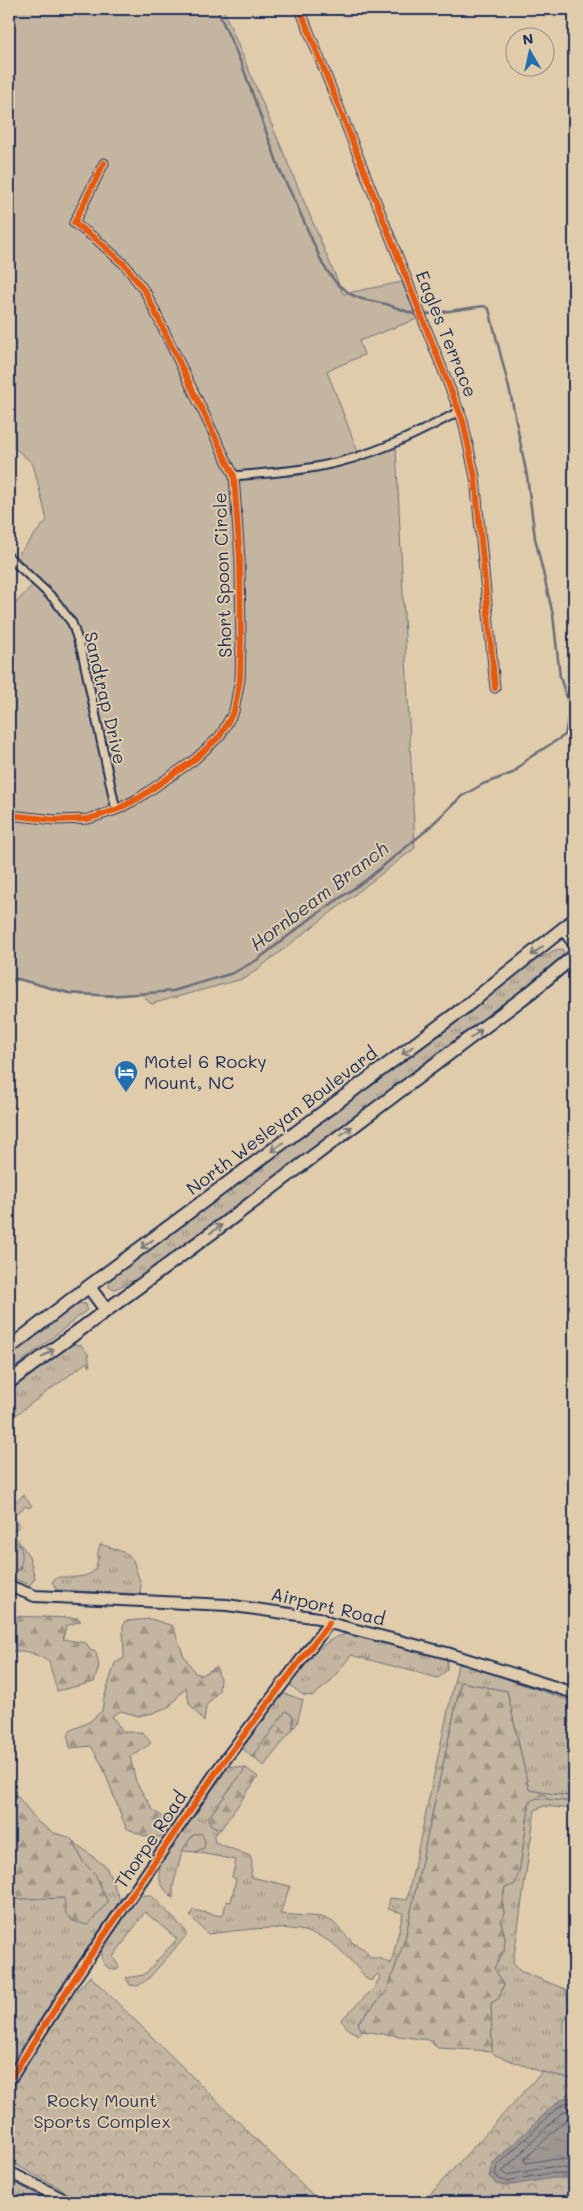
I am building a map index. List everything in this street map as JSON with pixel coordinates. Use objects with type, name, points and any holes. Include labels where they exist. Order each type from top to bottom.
[{"type":"highway","name":"North Wesleyan Boulevard","points":[[9,1348],[88,1286],[465,1007],[574,920]]},
{"type":"highway","points":[[564,929],[574,942]]},
{"type":"highway","points":[[9,1382],[519,1002],[574,956]]},
{"type":"highway","points":[[88,1286],[106,1310]]},
{"type":"street","name":"Eagles Terrace","points":[[300,9],[460,411],[475,477],[495,688]]},
{"type":"street","name":"Short Spoon Circle","points":[[9,815],[72,820],[101,816],[116,810],[162,783],[210,748],[224,730],[234,711],[240,680],[240,560],[234,476],[146,293],[125,265],[96,238],[74,223],[104,163]]},
{"type":"street","points":[[234,476],[321,466],[347,460],[427,428],[460,411]]},
{"type":"street","name":"Sandtrap Drive","points":[[9,557],[54,599],[72,623],[82,652],[116,810]]},
{"type":"street","name":"Airport Road","points":[[9,1586],[35,1596],[227,1605],[319,1618],[329,1624],[446,1653],[574,1693]]},
{"type":"street","points":[[9,1594],[35,1596]]},
{"type":"street","name":"Thorpe Road","points":[[9,2081],[75,1978],[221,1765],[329,1624]]},
{"type":"street","points":[[9,2172],[69,2202]]},
{"type":"green space","points":[[9,9],[223,9],[343,294],[402,282],[417,319],[359,341],[364,355],[327,371],[361,460],[396,447],[415,848],[246,978],[151,1004],[141,994],[80,995],[18,979],[9,982],[9,610],[39,578],[17,556],[47,520],[33,464],[9,443]]},
{"type":"green space","points":[[562,949],[564,953],[562,958],[544,975],[139,1278],[115,1289],[109,1287],[112,1276],[534,961],[555,950]]},
{"type":"green space","points":[[78,1303],[86,1304],[87,1310],[9,1372],[9,1358],[69,1307]]},
{"type":"green space","points":[[68,1345],[81,1345],[88,1354],[90,1367],[87,1362],[9,1420],[9,1389]]},
{"type":"green space","points":[[23,1495],[32,1506],[28,1508],[26,1506],[13,1516],[20,1526],[12,1532],[29,1556],[35,1578],[30,1585],[9,1577],[9,1573],[12,1573],[12,1540],[9,1539],[9,1504],[14,1499],[17,1501]]},
{"type":"green space","points":[[9,1539],[20,1547],[22,1560],[20,1569],[9,1573]]},
{"type":"green space","points":[[101,1544],[128,1554],[133,1560],[141,1585],[140,1594],[57,1590],[52,1582],[58,1577],[87,1575],[95,1569]]},
{"type":"green space","points":[[9,1616],[78,1618],[81,1621],[66,1626],[63,1639],[86,1643],[90,1650],[96,1652],[99,1666],[94,1682],[57,1691],[49,1662],[35,1654],[24,1651],[9,1653]]},
{"type":"green space","points":[[151,1619],[173,1626],[183,1654],[195,1673],[202,1675],[216,1667],[220,1678],[219,1691],[206,1706],[204,1722],[189,1703],[186,1687],[170,1706],[153,1713],[138,1716],[121,1711],[112,1716],[123,1732],[142,1732],[151,1743],[138,1753],[130,1756],[136,1782],[153,1810],[172,1823],[160,1837],[144,1836],[126,1828],[102,1765],[91,1746],[70,1748],[68,1736],[71,1730],[89,1722],[102,1711],[115,1663],[124,1658],[123,1626],[125,1621]]},
{"type":"green space","points":[[348,1634],[447,1659],[447,1670],[438,1678],[351,1655],[330,1682],[313,1696],[303,1695],[291,1686],[291,1681],[316,1652],[330,1640]]},
{"type":"green space","points":[[458,1664],[463,1664],[574,1702],[574,1797],[529,1790],[507,1691],[461,1682],[405,1939],[387,1991],[358,2022],[362,2031],[359,2035],[349,2030],[341,2020],[374,1988],[380,1977],[378,1974],[372,1980],[368,1980],[333,1944],[320,1936],[305,1931],[273,1928],[208,1934],[190,1916],[193,1910],[221,1916],[224,1913],[226,1901],[231,1902],[236,1879],[232,1877],[236,1860],[195,1852],[204,1848],[193,1835],[182,1851],[173,1886],[173,1898],[161,1883],[159,1875],[160,1864],[229,1766],[246,1768],[208,1818],[211,1825],[221,1829],[214,1836],[215,1842],[250,1856],[252,1862],[251,1877],[290,1886],[280,1914],[322,1917],[333,1922],[353,1943],[364,1949],[371,1958],[379,1958],[391,1964],[403,1913],[388,1909],[390,1898],[407,1900]]},
{"type":"green space","points":[[461,1682],[507,1691],[529,1790],[574,1797],[574,1802],[537,1798],[530,1801],[519,1873],[514,1885],[505,1887],[502,1900],[504,1913],[501,1922],[505,1937],[504,1951],[494,1968],[504,1984],[499,1998],[491,2003],[492,2051],[438,2048],[428,2040],[362,2031],[358,2023],[387,1991],[405,1939]]},
{"type":"green space","points":[[281,1694],[303,1700],[297,1723],[293,1729],[293,1716],[286,1711],[252,1757],[245,1751],[243,1745]]},
{"type":"green space","points":[[286,1711],[293,1716],[293,1729],[264,1766],[252,1757]]},
{"type":"green space","points":[[246,1768],[258,1777],[221,1829],[211,1825],[208,1818]]},
{"type":"green space","points":[[9,1786],[39,1823],[54,1833],[69,1837],[74,1842],[83,1862],[95,1874],[108,1902],[88,1925],[73,1921],[66,1914],[64,1898],[15,1899],[9,1910]]},
{"type":"green space","points":[[537,1798],[574,1802],[574,1809],[544,1806],[535,1810],[513,1963],[520,1971],[565,1989],[570,2005],[564,2023],[564,2050],[574,2052],[574,2079],[542,2072],[495,2055],[492,2051],[491,2003],[499,1998],[500,1978],[494,1968],[504,1951],[505,1937],[501,1922],[504,1913],[502,1900],[505,1887],[519,1873],[530,1801]]},
{"type":"green space","points":[[201,1833],[205,1841],[204,1848],[195,1852],[182,1851],[193,1835]]},
{"type":"green space","points":[[74,1842],[106,1867],[120,1900],[10,2064],[9,2052],[13,2044],[9,2041],[9,1910],[15,1899],[65,1898],[95,1874],[83,1862]]},
{"type":"green space","points":[[151,1895],[185,1930],[186,1936],[148,1979],[138,1986],[130,1985],[126,1978],[144,1975],[177,1939],[145,1912],[113,1957],[119,1967],[117,1970],[113,1970],[104,1964],[102,1949],[138,1896]]},
{"type":"green space","name":"Rocky Mount Sports Complex","points":[[90,1976],[320,2202],[80,2202],[59,2188],[9,2161],[9,2091],[68,2001]]},
{"type":"green space","points":[[542,2072],[574,2079],[574,2202],[423,2202]]},
{"type":"green space","points":[[9,2180],[46,2199],[51,2202],[9,2202]]},
{"type":"water","points":[[566,2097],[574,2098],[574,2180],[552,2178],[506,2186],[496,2184],[489,2176],[492,2164],[554,2105]]},
{"type":"waterway","points":[[9,982],[18,979],[68,993],[111,996],[173,991],[233,973],[257,960],[314,916],[366,880],[422,834],[462,796],[483,784],[513,773],[529,758],[565,735],[570,708],[560,677],[553,615],[535,538],[527,476],[511,396],[489,309],[484,306],[428,314],[414,314],[386,304],[362,299],[352,295],[337,284],[323,265],[281,173],[242,65],[217,9]]},
{"type":"waterway","name":"Hornbeam Branch","points":[[566,696],[574,694]]},
{"type":"cycle path","points":[[300,9],[463,421],[475,477],[495,688]]},
{"type":"cycle path","points":[[9,815],[55,820],[88,819],[116,810],[139,798],[194,760],[220,736],[234,711],[240,679],[240,560],[234,476],[146,293],[125,265],[96,239],[74,223],[104,163]]},
{"type":"cycle path","points":[[9,2081],[75,1978],[221,1765],[329,1623]]},
{"type":"place","name":"Motel 6 Rocky Mount, NC","points":[[126,1093]]}]
